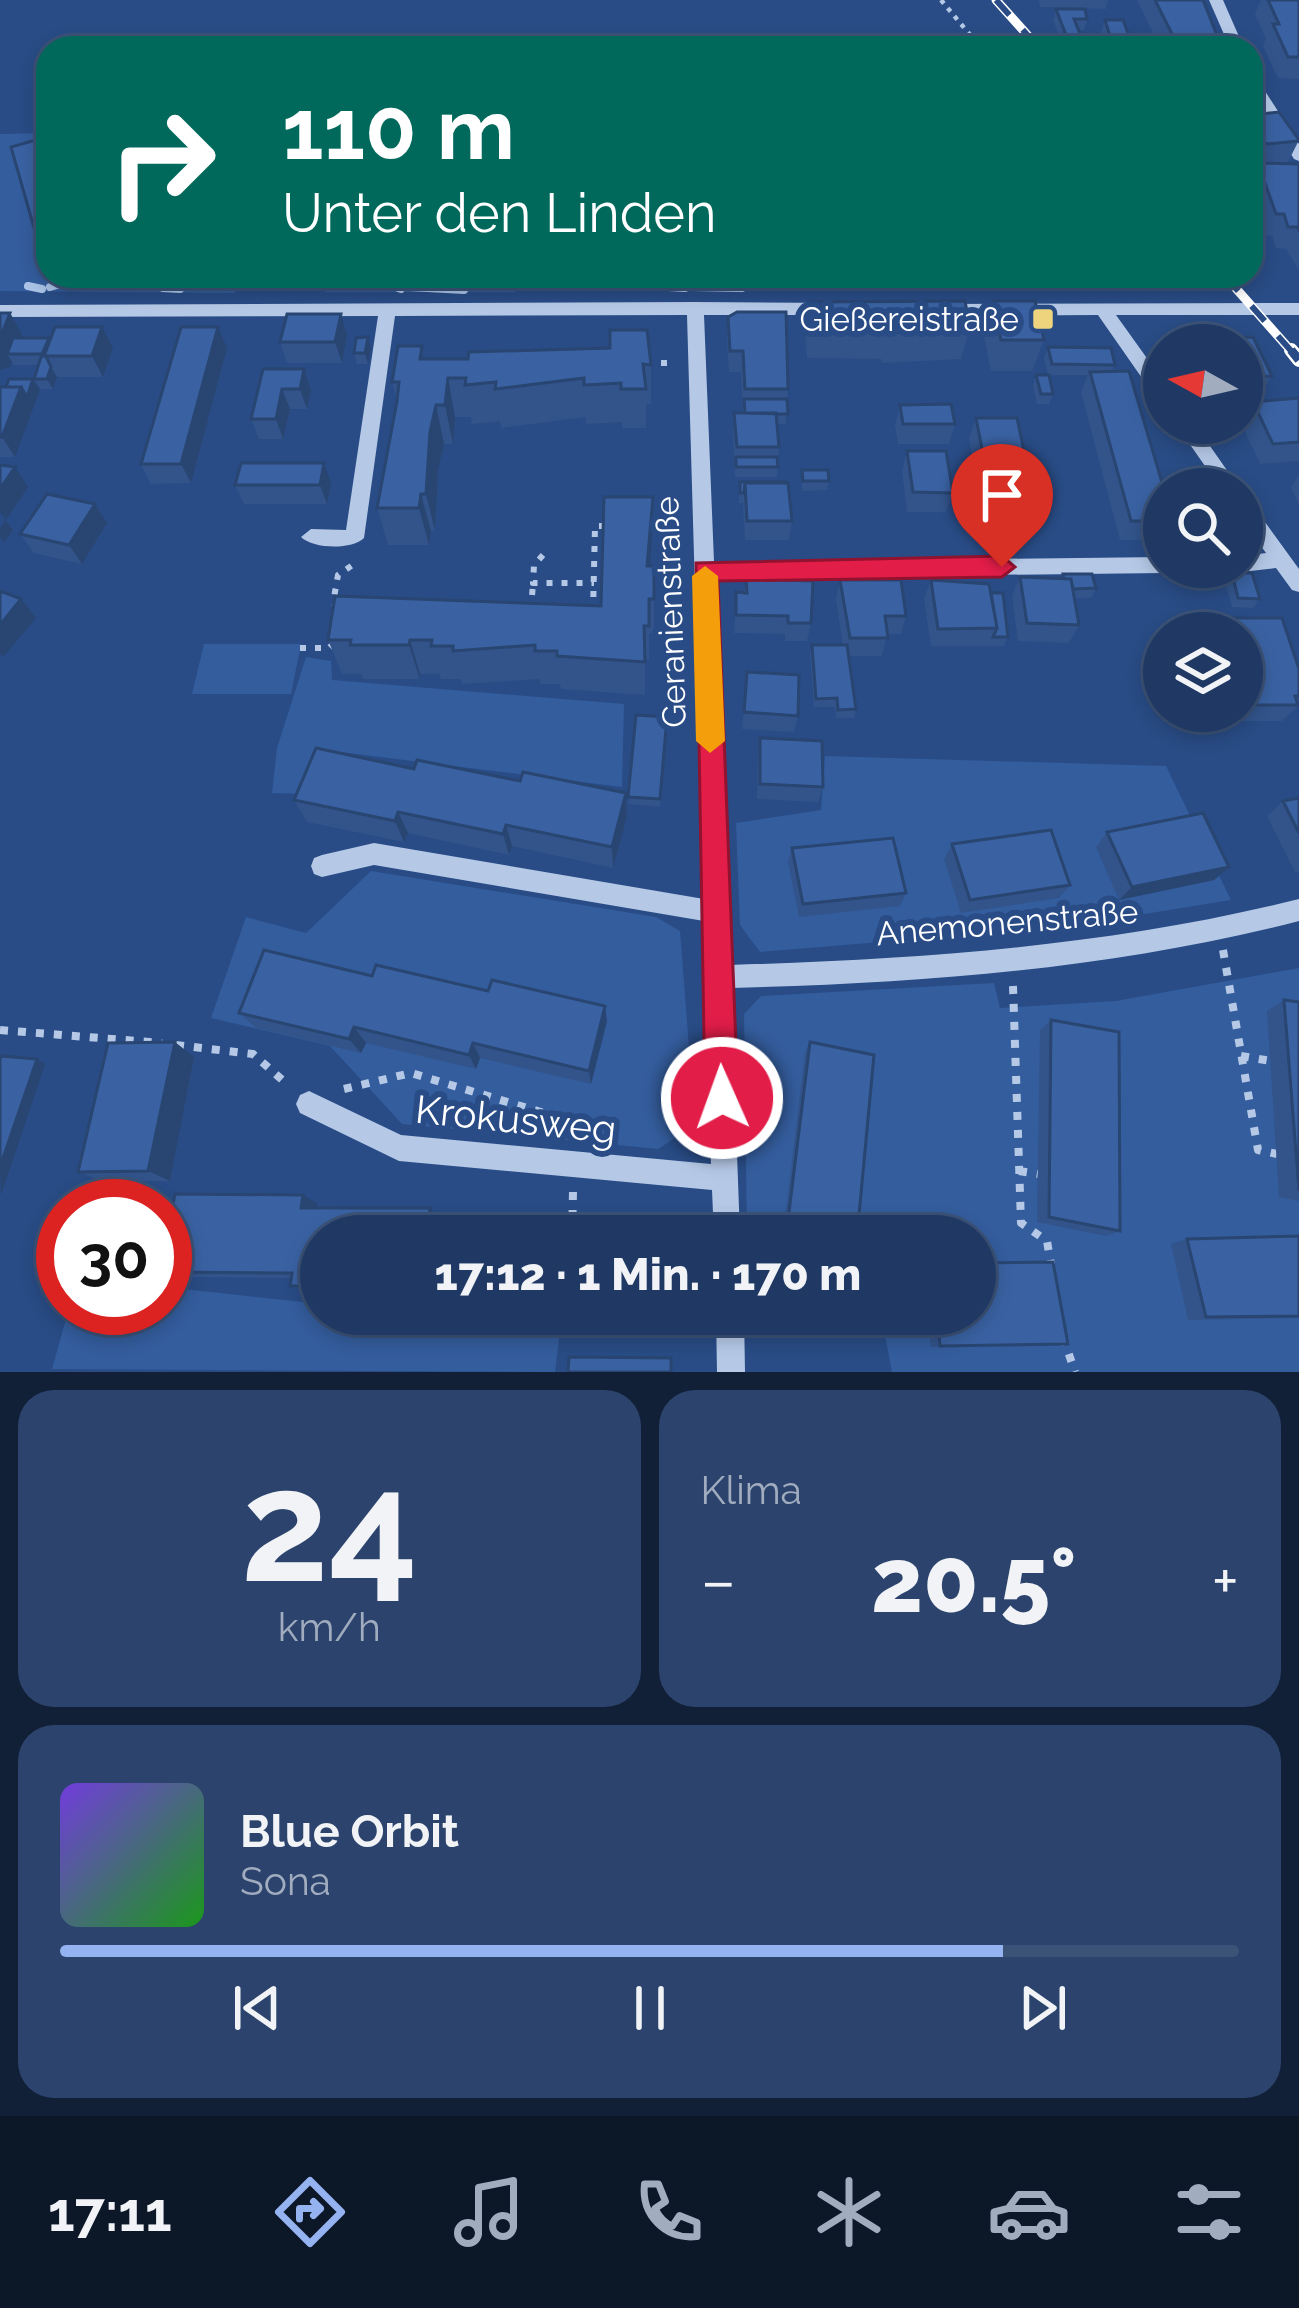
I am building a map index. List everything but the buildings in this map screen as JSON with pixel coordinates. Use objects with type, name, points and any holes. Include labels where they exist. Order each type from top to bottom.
[{"type":"street","points":[[1216,0],[1232,36]]},
{"type":"street","points":[[1263,99],[1299,156]]},
{"type":"street","points":[[311,537],[354,538],[388,308]]},
{"type":"street","name":"Geranienstraße","points":[[694,308],[726,1215]]},
{"type":"street","points":[[0,311],[864,309]]},
{"type":"street","points":[[910,310],[1299,309]]},
{"type":"street","points":[[1104,311],[1143,366]]},
{"type":"street","points":[[1263,534],[1299,584]]},
{"type":"street","points":[[1263,561],[1281,559]]},
{"type":"street","points":[[705,570],[1143,565]]},
{"type":"street","points":[[322,866],[374,854],[717,912]]},
{"type":"street","name":"Anemonenstraße","points":[[718,977],[1012,958],[1220,929],[1299,910]]},
{"type":"street","name":"Krokusweg","points":[[309,1105],[399,1148],[724,1178]]},
{"type":"street","points":[[730,1335],[730,1372]]},
{"type":"path","points":[[941,0],[971,36]]},
{"type":"path","points":[[628,363],[697,362]]},
{"type":"path","points":[[638,525],[703,525]]},
{"type":"path","points":[[572,615],[593,615],[596,526],[617,526]]},
{"type":"path","points":[[300,648],[328,648],[337,640],[342,610],[332,603],[338,575],[376,548],[378,538],[354,538]]},
{"type":"path","points":[[530,615],[534,566],[543,555]]},
{"type":"path","points":[[533,583],[593,583]]},
{"type":"path","points":[[515,615],[545,615]]},
{"type":"path","points":[[1220,929],[1258,1150],[1277,1154]]},
{"type":"path","points":[[1012,958],[1021,1222],[1047,1241],[1055,1288]]},
{"type":"path","points":[[0,1030],[253,1054],[309,1105],[360,1082],[410,1073],[584,1125],[574,1164],[573,1215]]},
{"type":"path","points":[[1241,1056],[1270,1060]]},
{"type":"path","points":[[1019,1171],[1038,1174]]},
{"type":"path","points":[[1062,1335],[1075,1372]]},
{"type":"shaded area","points":[[36,133],[36,288],[237,288],[235,293],[0,291],[0,134]]},
{"type":"shaded area","points":[[326,288],[516,288],[515,292],[325,292]]},
{"type":"shaded area","points":[[605,288],[808,288],[808,291]]},
{"type":"shaded area","points":[[896,288],[1032,288],[897,291]]},
{"type":"shaded area","points":[[204,644],[301,644],[291,694],[192,694]]},
{"type":"shaded area","points":[[306,657],[331,661],[332,680],[624,704],[622,787],[324,750],[305,794],[272,793],[277,748]]},
{"type":"shaded area","points":[[825,756],[1166,766],[1231,900],[1064,927],[760,952],[740,925],[736,823],[821,810]]},
{"type":"shaded area","points":[[371,871],[656,917],[680,931],[695,1125],[658,1149],[402,1124],[330,1046],[211,1018],[246,917],[306,933]]},
{"type":"shaded area","points":[[1299,968],[1299,1372],[892,1372],[885,1335],[996,1335],[996,1215],[747,1215],[744,1014],[761,996],[994,983],[1000,1008],[1116,1001]]},
{"type":"shaded area","points":[[192,1290],[300,1302],[300,1335],[559,1335],[555,1372],[52,1369],[61,1335],[192,1335]]},
{"type":"waterway","points":[[28,286],[36,288]]},
{"type":"waterway","points":[[37,288],[42,289]]},
{"type":"waterway","points":[[163,288],[180,289]]},
{"type":"waterway","points":[[427,288],[464,290]]},
{"type":"railway","points":[[996,0],[1028,36]]},
{"type":"railway","points":[[1236,288],[1293,353]]},
{"type":"railway","points":[[1291,350],[1299,360]]},
{"type":"slow traffic","points":[[705,576],[710,741]]},
{"type":"place","name":"Gießereistraße","points":[[1043,319]]},
{"type":"route","points":[[722,1098],[705,570],[1002,567]]}]
